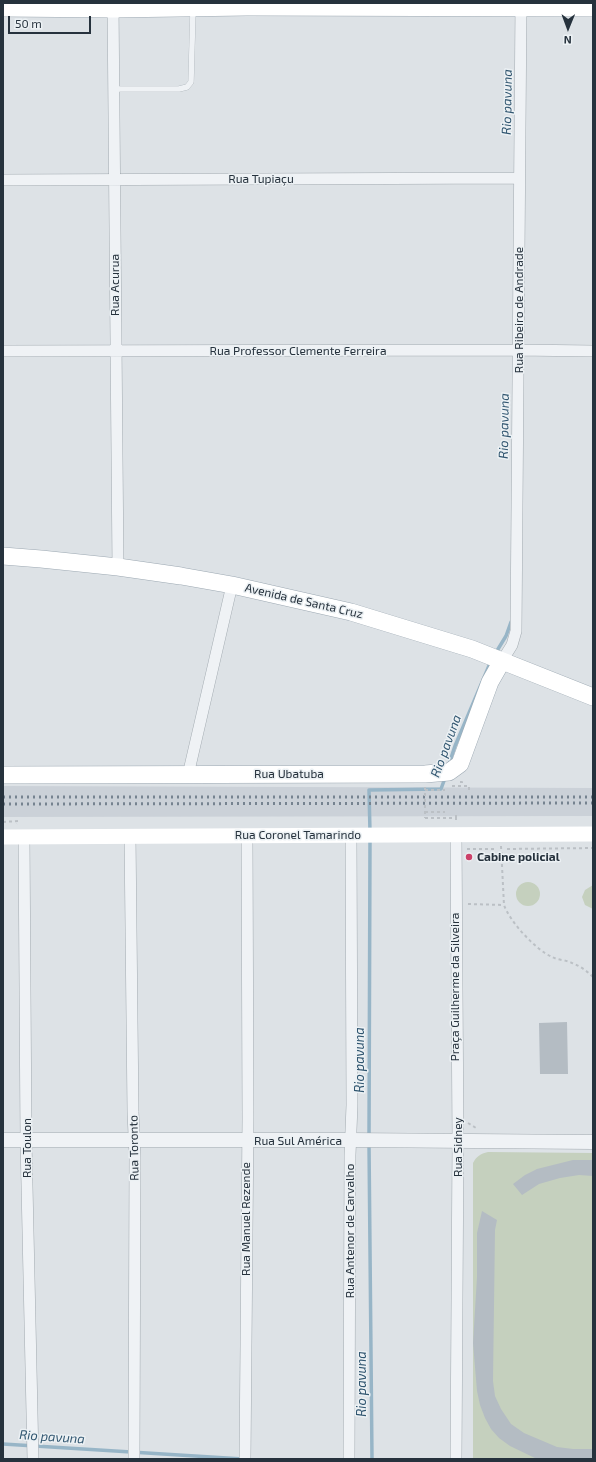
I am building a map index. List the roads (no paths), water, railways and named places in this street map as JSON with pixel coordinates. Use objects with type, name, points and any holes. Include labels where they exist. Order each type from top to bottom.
[{"type":"main road","points":[[3,8],[113,6],[193,8],[247,5],[521,5],[593,8]]},
{"type":"main road","name":"Avenida de Santa Cruz","points":[[3,556],[118,567],[232,585],[365,615],[472,649],[593,697]]},
{"type":"main road","name":"Rua Ubatuba","points":[[3,775],[418,774],[449,772],[460,764],[490,682],[502,661]]},
{"type":"main road","name":"Rua Coronel Tamarindo","points":[[3,837],[456,834],[501,840],[593,834]]},
{"type":"street","name":"Rua Ribeiro de Andrade","points":[[502,661],[512,645],[516,631],[515,350],[521,5]]},
{"type":"street","name":"Rua Acurua","points":[[113,6],[118,567]]},
{"type":"street","name":"Rua Tupiaçu","points":[[3,180],[517,178]]},
{"type":"street","name":"Rua Professor Clemente Ferreira","points":[[3,351],[593,351]]},
{"type":"street","points":[[188,775],[232,585]]},
{"type":"street","name":"Rua Sidney","points":[[456,834],[458,1141],[456,1459]]},
{"type":"street","name":"Rua Antenor de Carvalho","points":[[349,1459],[350,1140],[352,1106],[351,835]]},
{"type":"street","name":"Rua Toronto","points":[[130,836],[135,1165],[134,1459]]},
{"type":"street","name":"Rua Manuel Rezende","points":[[245,1459],[247,836]]},
{"type":"street","name":"Rua Toulon","points":[[24,837],[26,1140],[33,1459]]},
{"type":"street","name":"Rua Sul América","points":[[3,1140],[593,1142]]},
{"type":"lane","points":[[114,89],[179,89],[187,87],[191,82],[193,8]]},
{"type":"waterway","name":"Rio pavuna","points":[[495,654],[506,636],[511,622]]},
{"type":"waterway","name":"Rio pavuna","points":[[449,764],[455,746],[491,661]]},
{"type":"waterway","name":"Rio pavuna","points":[[370,832],[369,790],[441,789],[445,778]]},
{"type":"waterway","name":"Rio pavuna","points":[[369,1138],[370,838]]},
{"type":"waterway","name":"Rio pavuna","points":[[369,1144],[372,1459]]},
{"type":"waterway","name":"Rio pavuna","points":[[3,1444],[243,1459]]},
{"type":"railway","points":[[3,797],[593,797]]},
{"type":"railway","points":[[3,804],[593,803]]},
{"type":"place","name":"Cabine policial","points":[[469,857]]}]
